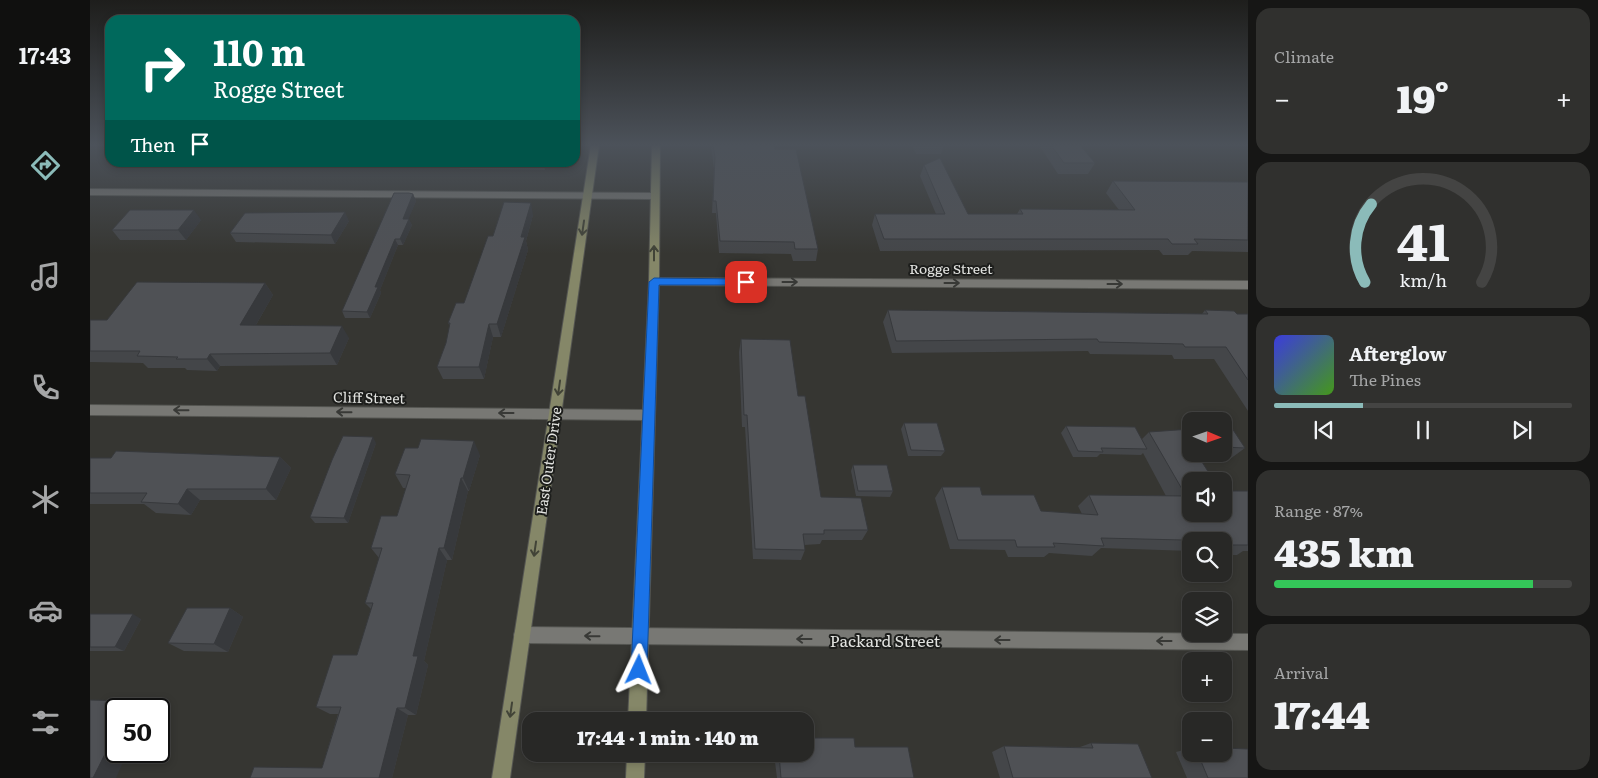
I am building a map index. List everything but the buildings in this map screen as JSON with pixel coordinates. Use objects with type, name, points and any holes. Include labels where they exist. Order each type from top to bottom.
[{"type":"main road","name":"East Outer Drive","points":[[501,778],[590,181]]},
{"type":"main road","points":[[637,712],[647,415],[654,282],[655,181]]},
{"type":"main road","points":[[635,778],[636,762]]},
{"type":"street","points":[[90,192],[654,196]]},
{"type":"street","name":"Rogge Street","points":[[654,282],[1248,285]]},
{"type":"street","name":"Cliff Street","points":[[90,410],[647,415]]},
{"type":"street","name":"Packard Street","points":[[522,635],[1248,642]]},
{"type":"route","points":[[639,670],[647,415],[654,282],[746,282]]}]
